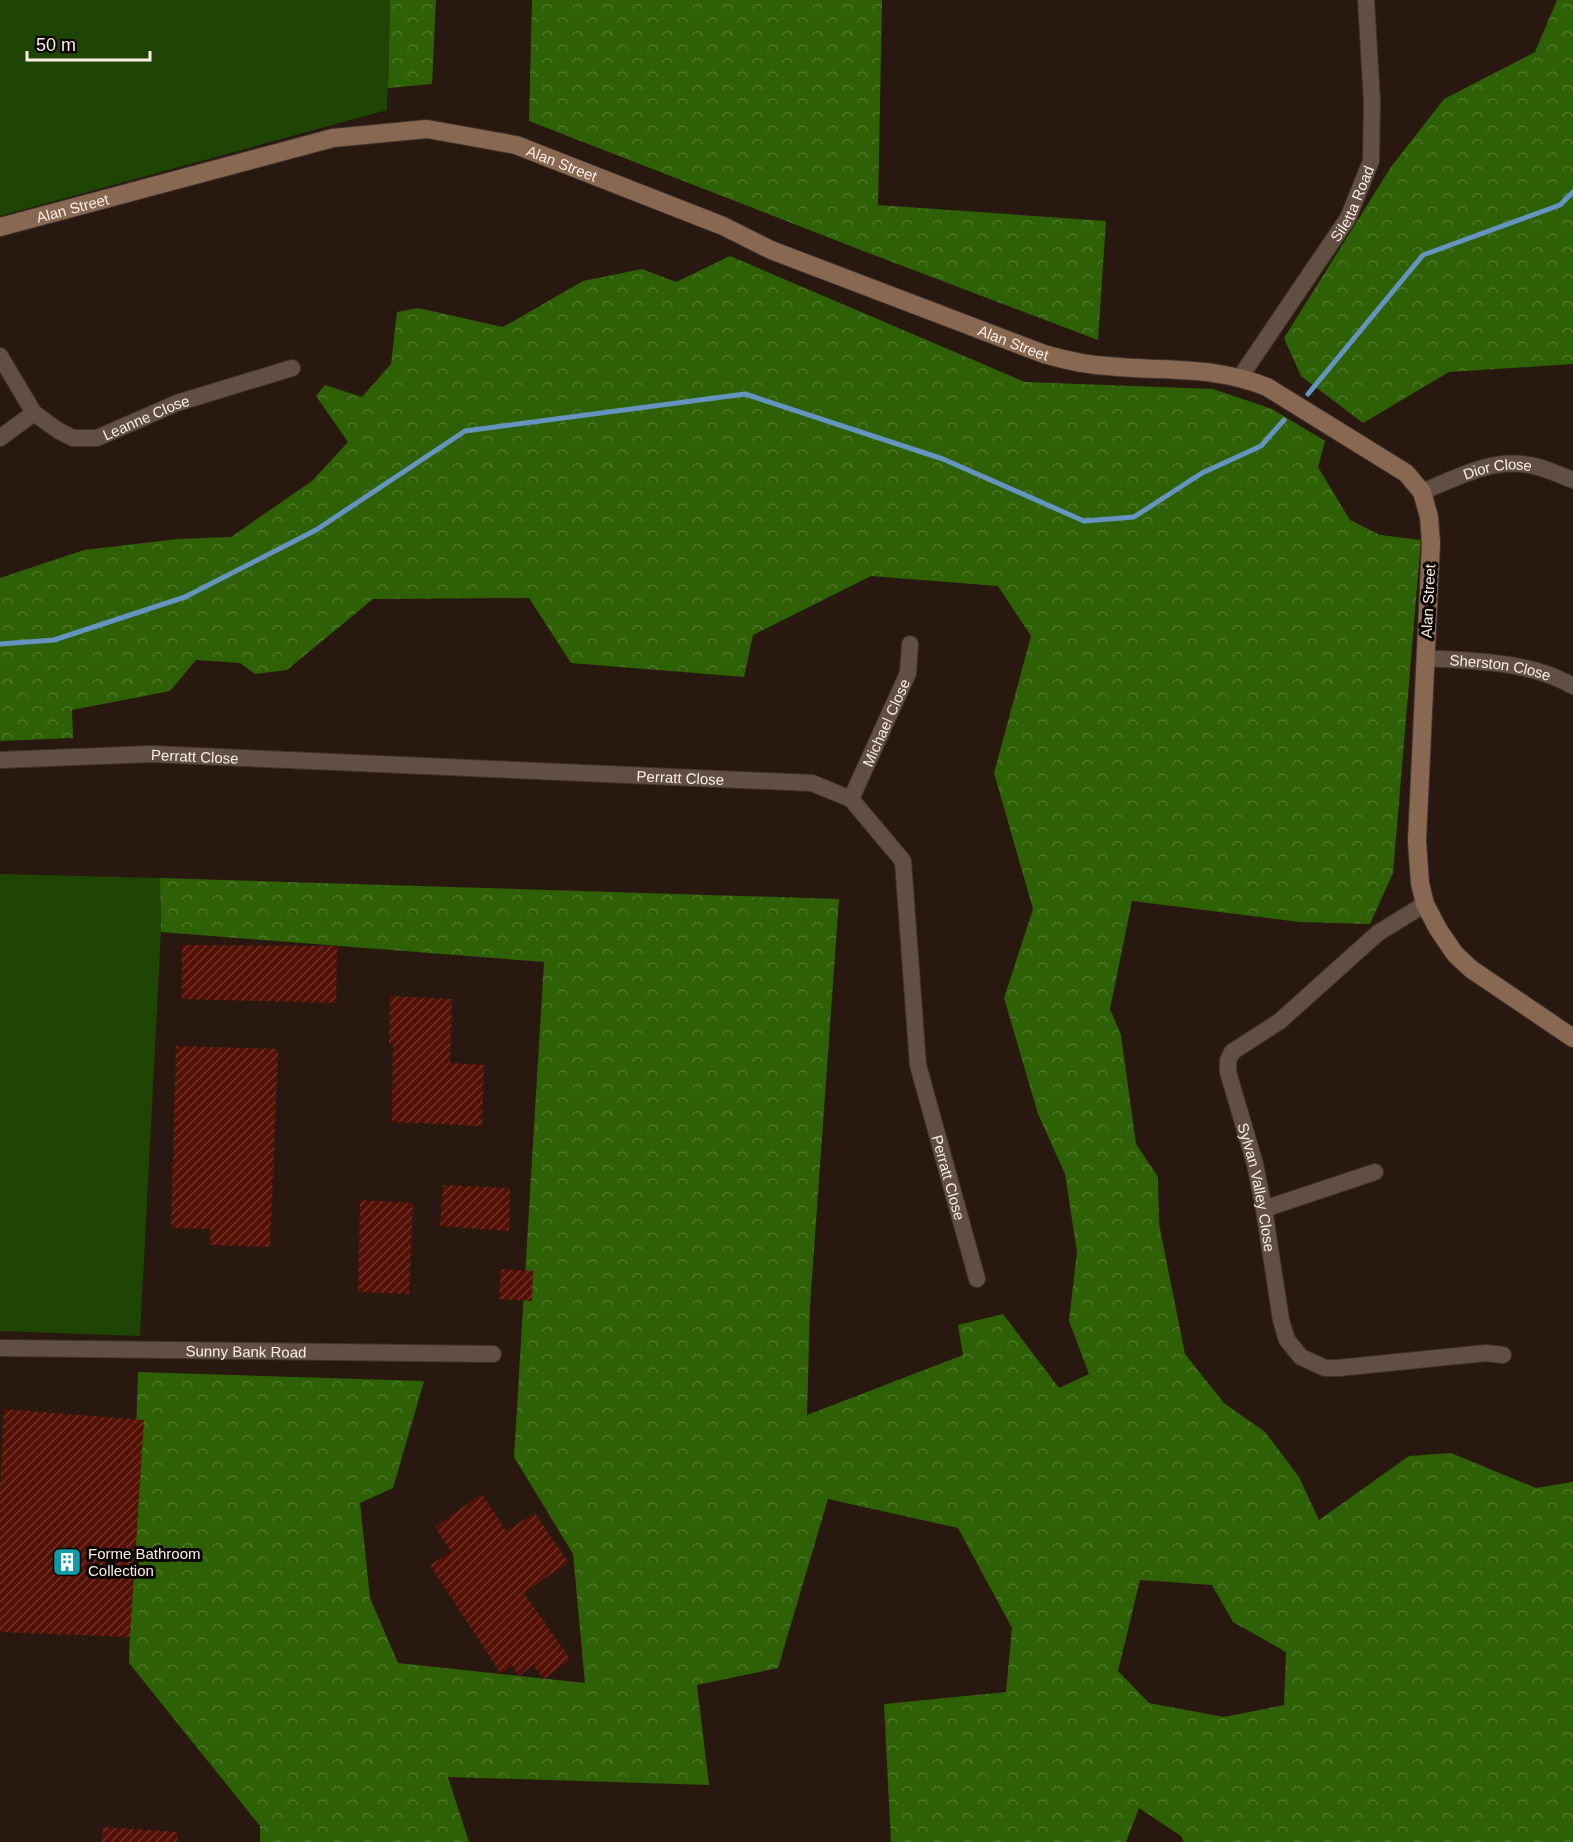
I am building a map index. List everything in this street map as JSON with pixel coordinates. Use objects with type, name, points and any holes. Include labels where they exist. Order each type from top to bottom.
[{"type":"street","name":"Siletta Road","points":[[1242,378],[1245,370],[1348,218],[1371,160],[1372,102],[1366,0]]},
{"type":"street","name":"Alan Street","points":[[0,227],[333,138],[427,129],[516,145],[723,226],[771,250],[1044,354],[1075,362],[1107,366],[1205,371],[1242,378],[1267,387],[1406,473],[1422,492],[1429,517],[1431,543],[1417,851],[1420,883],[1425,904],[1455,954],[1471,969],[1573,1038]]},
{"type":"street","name":"Leanne Close","points":[[0,356],[34,413],[73,438],[97,438],[177,403],[291,368]]},
{"type":"street","points":[[0,438],[34,413]]},
{"type":"street","name":"Dior Close","points":[[1422,492],[1478,469],[1503,464],[1529,465],[1573,480]]},
{"type":"street","name":"Michael Close","points":[[851,799],[908,672],[910,644]]},
{"type":"street","name":"Sherston Close","points":[[1425,657],[1505,665],[1556,676],[1573,686]]},
{"type":"street","name":"Perratt Close","points":[[0,760],[151,754],[812,783],[851,799],[903,861],[918,1065],[977,1279]]},
{"type":"street","name":"Sylvan Valley Close","points":[[1425,904],[1378,933],[1280,1021],[1233,1052],[1228,1061],[1228,1072],[1255,1164],[1281,1320],[1287,1340],[1301,1357],[1325,1368],[1338,1368],[1486,1353],[1503,1355]]},
{"type":"street","points":[[1264,1209],[1375,1172]]},
{"type":"street","name":"Sunny Bank Road","points":[[0,1348],[493,1354]]},
{"type":"green space","points":[[0,0],[390,0],[387,110],[0,216]]},
{"type":"green space","points":[[390,0],[436,0],[432,84],[388,88]]},
{"type":"green space","points":[[532,0],[882,0],[878,205],[1106,221],[1098,340],[529,121]]},
{"type":"green space","points":[[1557,0],[1573,0],[1573,364],[1449,372],[1363,423],[1301,376],[1284,338],[1391,167],[1444,99],[1535,52]]},
{"type":"green space","points":[[730,256],[1025,382],[1213,389],[1272,409],[1325,441],[1318,467],[1350,520],[1380,535],[1421,540],[1393,873],[1370,924],[1300,922],[1132,901],[1110,1009],[1121,1035],[1136,1144],[1158,1177],[1159,1224],[1185,1354],[1224,1403],[1265,1432],[1299,1477],[1319,1520],[1409,1456],[1451,1453],[1536,1488],[1573,1482],[1573,1842],[1184,1842],[1181,1836],[1139,1808],[1126,1842],[891,1842],[884,1704],[1006,1692],[1012,1628],[958,1528],[828,1499],[778,1668],[697,1685],[709,1785],[448,1777],[469,1842],[260,1842],[260,1826],[129,1663],[138,1372],[424,1381],[393,1488],[360,1503],[370,1598],[398,1663],[585,1683],[573,1554],[514,1457],[544,962],[161,932],[160,878],[839,899],[810,1306],[807,1415],[963,1355],[958,1325],[1003,1314],[1059,1388],[1089,1374],[1069,1321],[1077,1252],[1065,1174],[1038,1114],[1004,998],[1033,909],[994,773],[1031,636],[998,586],[871,576],[753,635],[744,677],[571,663],[529,598],[373,599],[287,670],[255,674],[240,663],[196,660],[170,691],[72,710],[73,738],[0,741],[0,578],[84,550],[178,539],[231,537],[312,481],[348,442],[316,396],[325,385],[362,397],[391,364],[397,312],[418,308],[503,327],[583,281],[642,269],[676,282]],"holes":[[[1140,1580],[1212,1585],[1233,1622],[1286,1652],[1284,1705],[1224,1717],[1149,1703],[1118,1671]]]},
{"type":"green space","points":[[0,874],[160,878],[161,932],[140,1336],[0,1331]]},
{"type":"building","points":[[182,945],[337,946],[336,1003],[182,999]]},
{"type":"building","points":[[390,996],[452,999],[450,1063],[484,1065],[482,1126],[392,1122],[393,1044],[389,1044]]},
{"type":"building","points":[[176,1046],[278,1049],[270,1247],[210,1245],[210,1229],[171,1228]]},
{"type":"building","points":[[443,1185],[510,1188],[509,1231],[440,1226]]},
{"type":"building","points":[[360,1200],[413,1203],[409,1294],[358,1292]]},
{"type":"building","points":[[501,1269],[533,1271],[532,1301],[499,1299]]},
{"type":"building","name":"Forme Bathroom Collection","points":[[4,1409],[144,1420],[130,1637],[0,1632],[0,1491]]},
{"type":"building","points":[[482,1494],[506,1531],[535,1513],[568,1562],[524,1593],[570,1659],[544,1679],[533,1665],[519,1676],[512,1665],[501,1674],[430,1565],[451,1552],[435,1527]]},
{"type":"building","points":[[103,1827],[178,1832],[177,1842],[102,1842]]},
{"type":"waterway","points":[[1308,394],[1423,255],[1560,205],[1573,192]]},
{"type":"waterway","points":[[0,644],[54,640],[185,597],[316,530],[465,431],[745,394],[943,459],[1084,521],[1134,517],[1202,473],[1261,446],[1284,420]]},
{"type":"place","name":"Forme Bathroom Collection","points":[[67,1562]]}]
